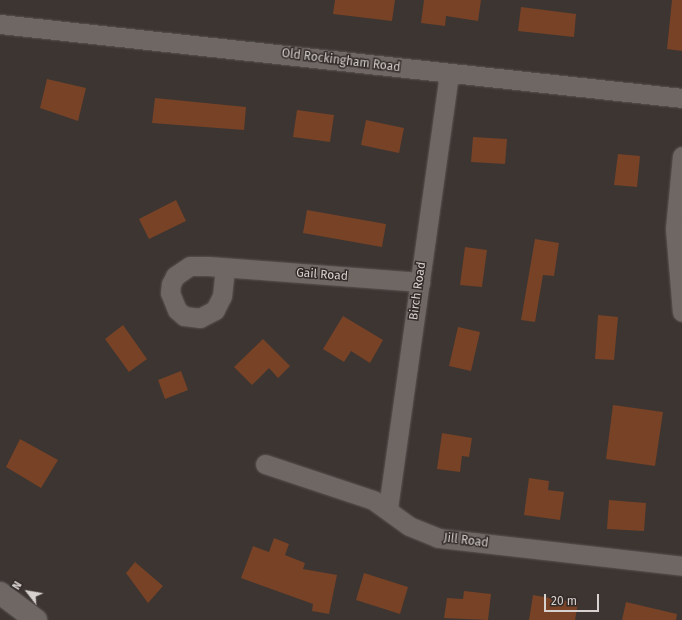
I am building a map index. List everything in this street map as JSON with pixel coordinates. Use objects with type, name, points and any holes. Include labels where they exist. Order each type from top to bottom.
[{"type":"street","name":"Old Rockingham Road","points":[[0,24],[449,74],[682,98]]},
{"type":"street","name":"Birch Road","points":[[388,508],[449,74]]},
{"type":"street","points":[[682,156],[674,229],[682,312]]},
{"type":"street","name":"Gail Road","points":[[225,268],[420,282]]},
{"type":"street","name":"Jill Road","points":[[265,464],[388,508],[409,526],[438,538],[682,566]]},
{"type":"street","points":[[0,593],[36,620]]},
{"type":"building","points":[[335,0],[395,0],[392,21],[333,14]]},
{"type":"building","points":[[424,0],[481,0],[478,21],[446,16],[445,26],[421,23]]},
{"type":"building","points":[[672,0],[682,0],[682,51],[667,49]]},
{"type":"building","points":[[521,7],[576,14],[574,37],[518,31]]},
{"type":"building","points":[[47,79],[86,88],[78,121],[40,108]]},
{"type":"building","points":[[155,98],[246,107],[244,130],[152,123]]},
{"type":"building","points":[[297,110],[334,115],[330,142],[293,137]]},
{"type":"building","points":[[366,120],[404,128],[399,153],[361,145]]},
{"type":"building","points":[[473,137],[507,139],[505,164],[471,162]]},
{"type":"building","points":[[618,154],[640,156],[637,187],[614,185]]},
{"type":"building","points":[[176,200],[186,221],[149,239],[139,219]]},
{"type":"building","points":[[307,210],[386,224],[382,247],[303,233]]},
{"type":"building","points":[[535,239],[559,243],[554,276],[543,275],[535,322],[521,320]]},
{"type":"building","points":[[465,247],[487,250],[482,287],[460,285]]},
{"type":"building","points":[[598,315],[618,317],[614,360],[595,359]]},
{"type":"building","points":[[343,316],[383,340],[370,363],[351,351],[344,362],[323,349]]},
{"type":"building","points":[[123,325],[147,359],[129,372],[105,339]]},
{"type":"building","points":[[458,327],[480,332],[471,371],[449,366]]},
{"type":"building","points":[[263,339],[290,366],[278,378],[269,368],[252,385],[234,367]]},
{"type":"building","points":[[181,371],[188,390],[165,399],[158,380]]},
{"type":"building","points":[[613,405],[663,412],[655,466],[606,459]]},
{"type":"building","points":[[442,433],[472,438],[469,457],[462,456],[460,472],[437,469]]},
{"type":"building","points":[[20,439],[58,460],[41,488],[6,467]]},
{"type":"building","points":[[529,478],[549,481],[548,490],[564,492],[560,520],[524,515]]},
{"type":"building","points":[[609,500],[646,503],[644,531],[607,529]]},
{"type":"building","points":[[274,538],[289,544],[285,555],[305,563],[303,569],[337,575],[329,614],[312,611],[313,604],[241,578],[253,546],[269,552]]},
{"type":"building","points":[[135,562],[163,586],[148,603],[126,573]]},
{"type":"building","points":[[364,573],[408,587],[400,614],[356,600]]},
{"type":"building","points":[[464,591],[491,594],[488,620],[444,618],[447,598],[463,599]]},
{"type":"building","points":[[533,595],[578,603],[575,620],[529,620]]},
{"type":"building","points":[[626,602],[677,614],[676,620],[622,620]]}]
